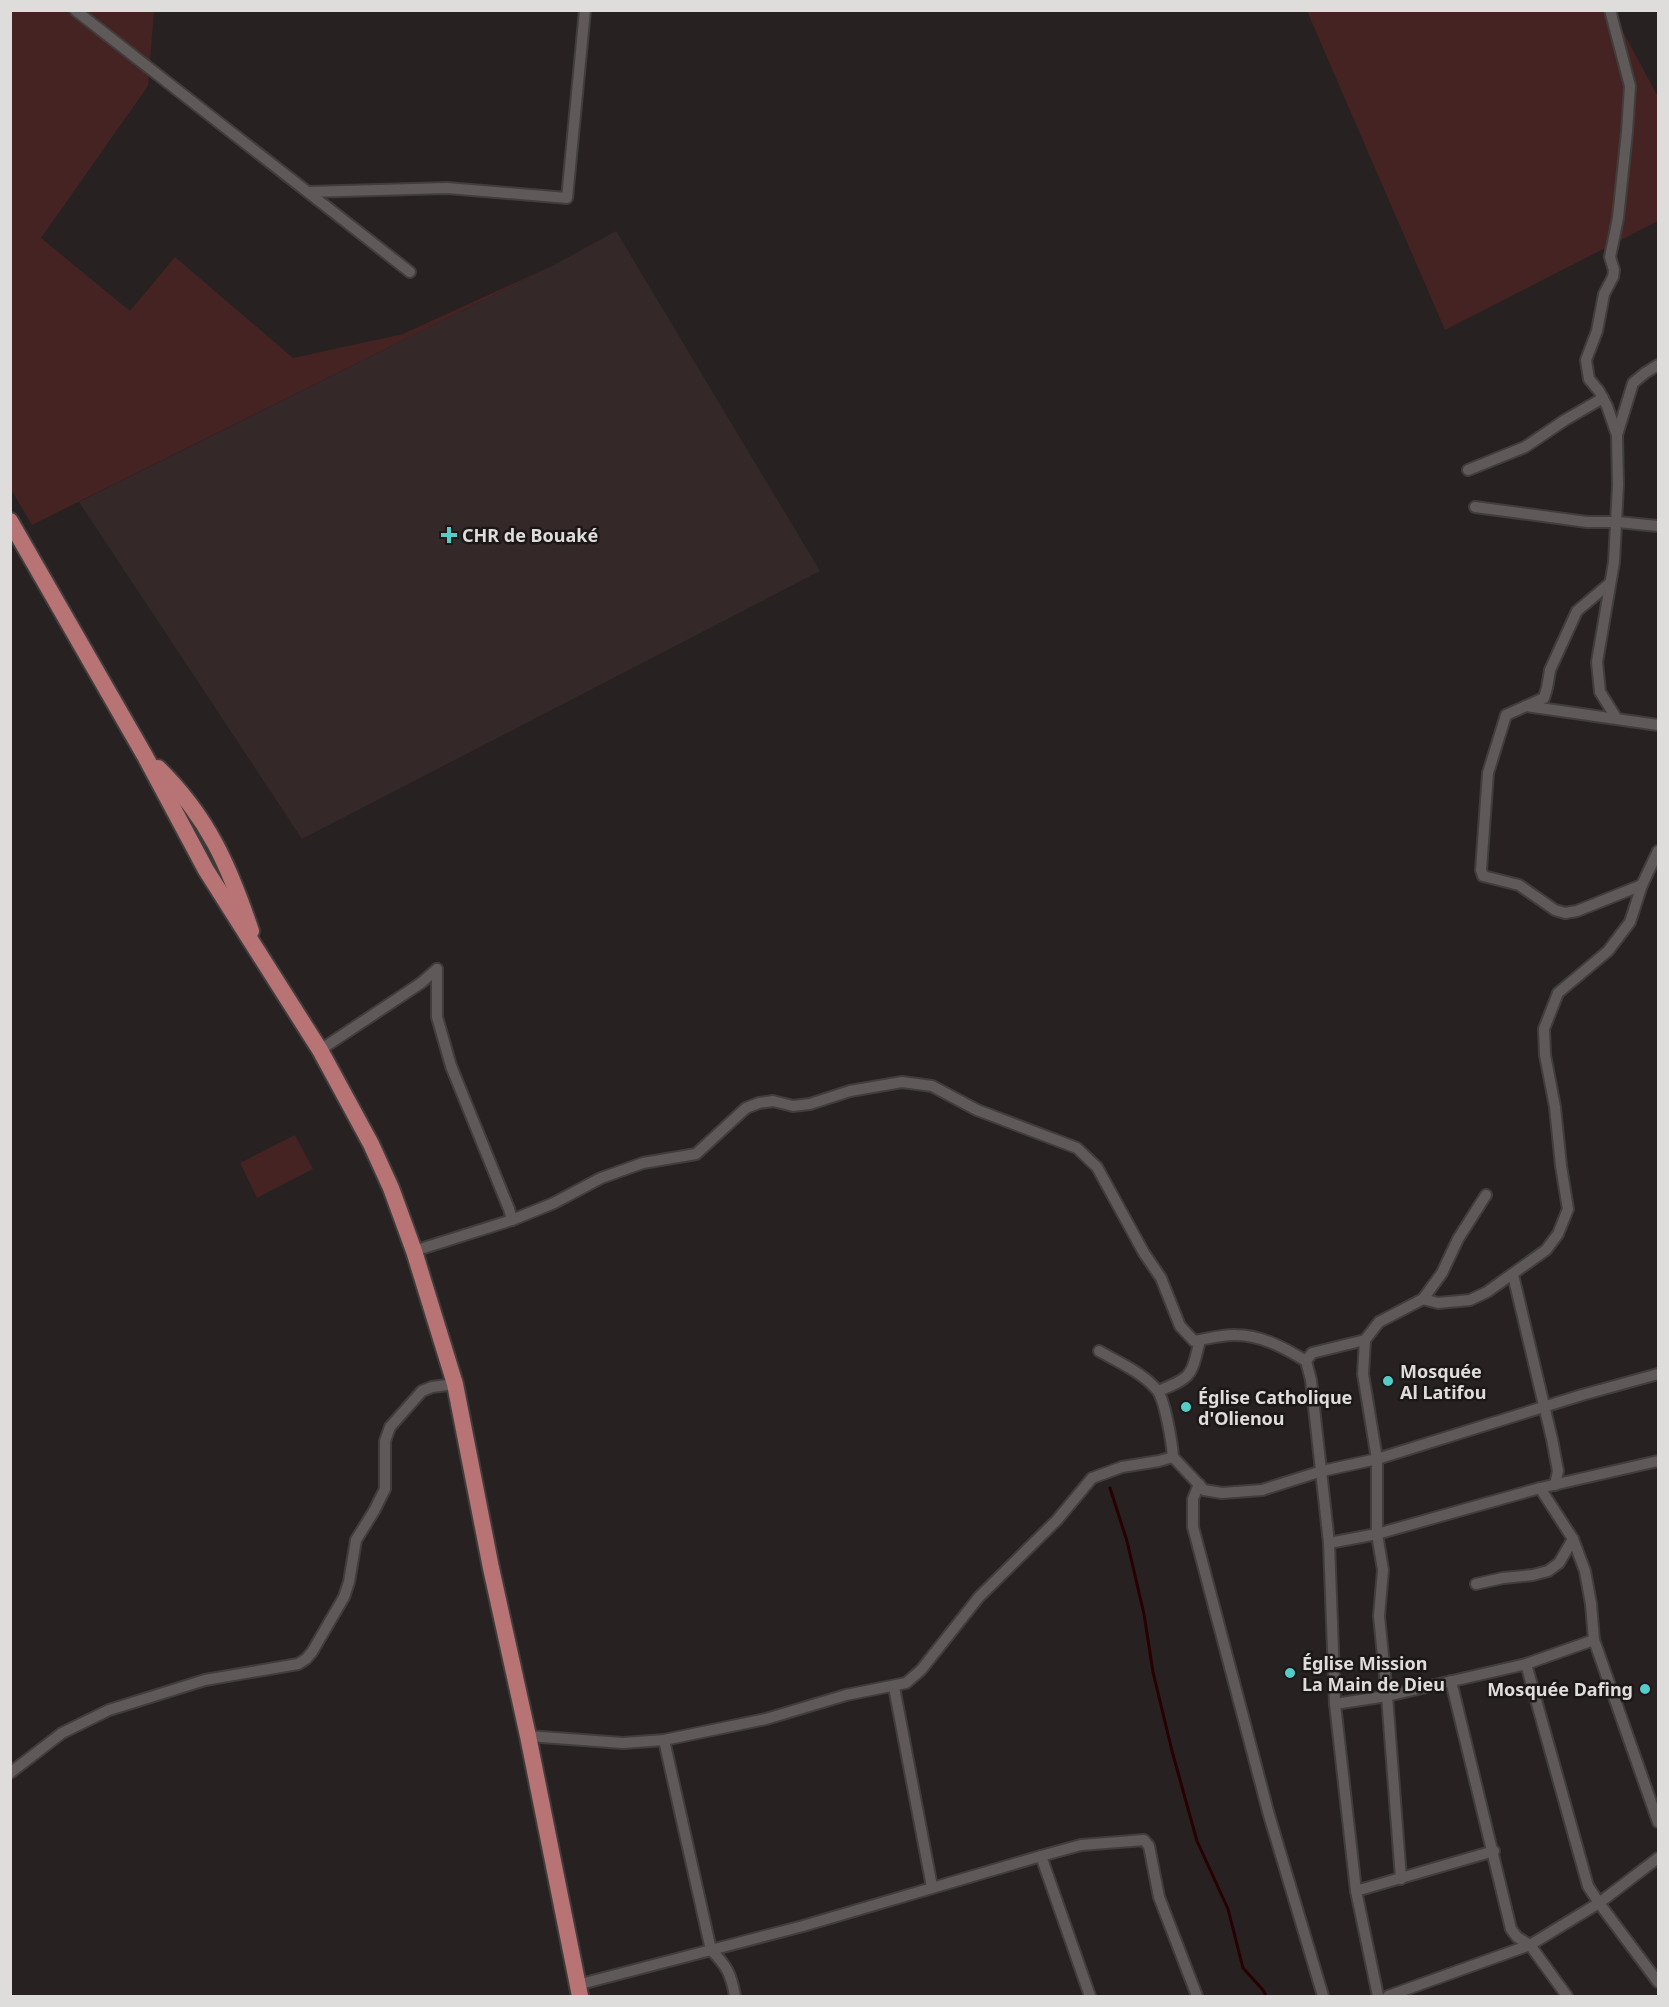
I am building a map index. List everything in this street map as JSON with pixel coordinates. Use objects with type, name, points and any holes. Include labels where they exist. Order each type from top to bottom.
[{"type":"main road","points":[[10,521],[145,756],[206,870],[320,1050],[371,1144],[391,1188],[414,1251],[456,1383],[491,1568],[528,1736],[579,1991]]},
{"type":"street","points":[[75,10],[410,272]]},
{"type":"street","points":[[308,192],[447,188],[567,198],[585,10]]},
{"type":"street","points":[[1610,10],[1630,86],[1627,132],[1618,218],[1610,256],[1614,270],[1613,277],[1604,294],[1597,331],[1586,360],[1589,379],[1603,398],[1617,435]]},
{"type":"street","points":[[1617,719],[1600,692],[1597,662],[1617,522],[1617,435],[1633,383],[1659,365]]},
{"type":"street","points":[[1468,470],[1525,447],[1603,398]]},
{"type":"street","points":[[1475,507],[1587,522],[1659,526]]},
{"type":"street","points":[[1610,583],[1577,610],[1550,670],[1544,698],[1506,715],[1488,773],[1480,863],[1484,876],[1519,885],[1555,910],[1565,913],[1577,911],[1642,885]]},
{"type":"street","points":[[1526,706],[1659,725]]},
{"type":"street","points":[[1423,1299],[1438,1303],[1470,1300],[1487,1292],[1546,1250],[1558,1234],[1568,1209],[1555,1107],[1545,1055],[1544,1029],[1558,993],[1608,951],[1630,922],[1642,885],[1659,851]]},
{"type":"street","points":[[320,1050],[421,983],[437,969],[437,1017],[451,1066],[512,1220]]},
{"type":"street","points":[[414,1251],[512,1220],[554,1203],[601,1178],[643,1163],[696,1154],[746,1107],[759,1103],[773,1101],[793,1106],[810,1104],[850,1090],[902,1082],[932,1086],[977,1110],[1077,1148],[1097,1167],[1144,1253],[1161,1278],[1180,1326],[1194,1341],[1235,1334],[1263,1340],[1287,1349],[1306,1361],[1311,1380],[1329,1543],[1335,1704],[1356,1891],[1378,1996]]},
{"type":"street","points":[[1401,1879],[1387,1696],[1378,1616],[1383,1570],[1377,1534],[1377,1459],[1363,1374],[1365,1340],[1378,1322],[1423,1299],[1442,1273],[1458,1239],[1486,1195]]},
{"type":"street","points":[[1513,1275],[1558,1471],[1555,1485]]},
{"type":"street","points":[[1158,1391],[1183,1381],[1192,1369],[1200,1340]]},
{"type":"street","points":[[1306,1361],[1312,1353],[1365,1340]]},
{"type":"street","points":[[1098,1351],[1142,1376],[1158,1391],[1171,1435],[1173,1457],[1204,1490],[1222,1493],[1263,1490],[1322,1472],[1377,1459],[1544,1406],[1659,1374]]},
{"type":"street","points":[[10,1773],[62,1734],[109,1710],[205,1680],[298,1664],[306,1659],[344,1597],[349,1582],[356,1540],[385,1490],[385,1441],[390,1427],[422,1391],[456,1383]]},
{"type":"street","points":[[528,1736],[622,1743],[664,1740],[766,1719],[846,1695],[906,1683],[921,1670],[979,1597],[1057,1520],[1092,1478],[1122,1467],[1173,1457]]},
{"type":"street","points":[[1329,1543],[1377,1534],[1540,1488],[1659,1461]]},
{"type":"street","points":[[1199,1484],[1193,1499],[1193,1527],[1269,1815],[1323,1996]]},
{"type":"street","points":[[1540,1488],[1572,1539],[1585,1571],[1594,1640],[1659,1822]]},
{"type":"street","points":[[1476,1584],[1548,1571],[1559,1563],[1572,1539]]},
{"type":"street","points":[[1335,1704],[1387,1696],[1526,1664],[1594,1640]]},
{"type":"street","points":[[1526,1664],[1588,1886],[1659,1982]]},
{"type":"street","points":[[1451,1681],[1494,1851],[1511,1929],[1517,1937],[1530,1945],[1567,1996]]},
{"type":"street","points":[[894,1687],[932,1887]]},
{"type":"street","points":[[664,1740],[711,1950],[726,1965],[732,1978],[735,1996]]},
{"type":"street","points":[[579,1991],[711,1950],[802,1926],[1041,1856],[1090,1844],[1144,1840],[1147,1842],[1159,1897],[1197,1996]]},
{"type":"street","points":[[1356,1891],[1494,1851]]},
{"type":"street","points":[[1041,1856],[1090,1996]]},
{"type":"street","points":[[1388,1996],[1530,1945],[1599,1903],[1659,1858]]},
{"type":"shaded area","points":[[10,11],[154,11],[148,86],[41,238],[130,311],[175,257],[293,358],[403,334],[554,265],[32,525],[10,488]]},
{"type":"shaded area","points":[[1307,11],[1612,11],[1658,97],[1658,221],[1445,330]]},
{"type":"shaded area","name":"CHR de Bouaké","points":[[616,231],[820,571],[302,839],[79,502],[554,265]]},
{"type":"shaded area","points":[[295,1135],[313,1169],[257,1198],[240,1163]]},
{"type":"waterway","points":[[1110,1488],[1127,1541],[1144,1614],[1153,1672],[1197,1841],[1228,1909],[1243,1968],[1266,1996]]},
{"type":"place","name":"CHR de Bouaké","points":[[449,535]]},
{"type":"place","name":"Mosquée Al Latifou","points":[[1388,1381]]},
{"type":"place","name":"Église Catholique d'Olienou","points":[[1186,1407]]},
{"type":"place","name":"Église Mission La Main de Dieu","points":[[1290,1673]]},
{"type":"place","name":"Mosquée Dafing","points":[[1645,1689]]}]
